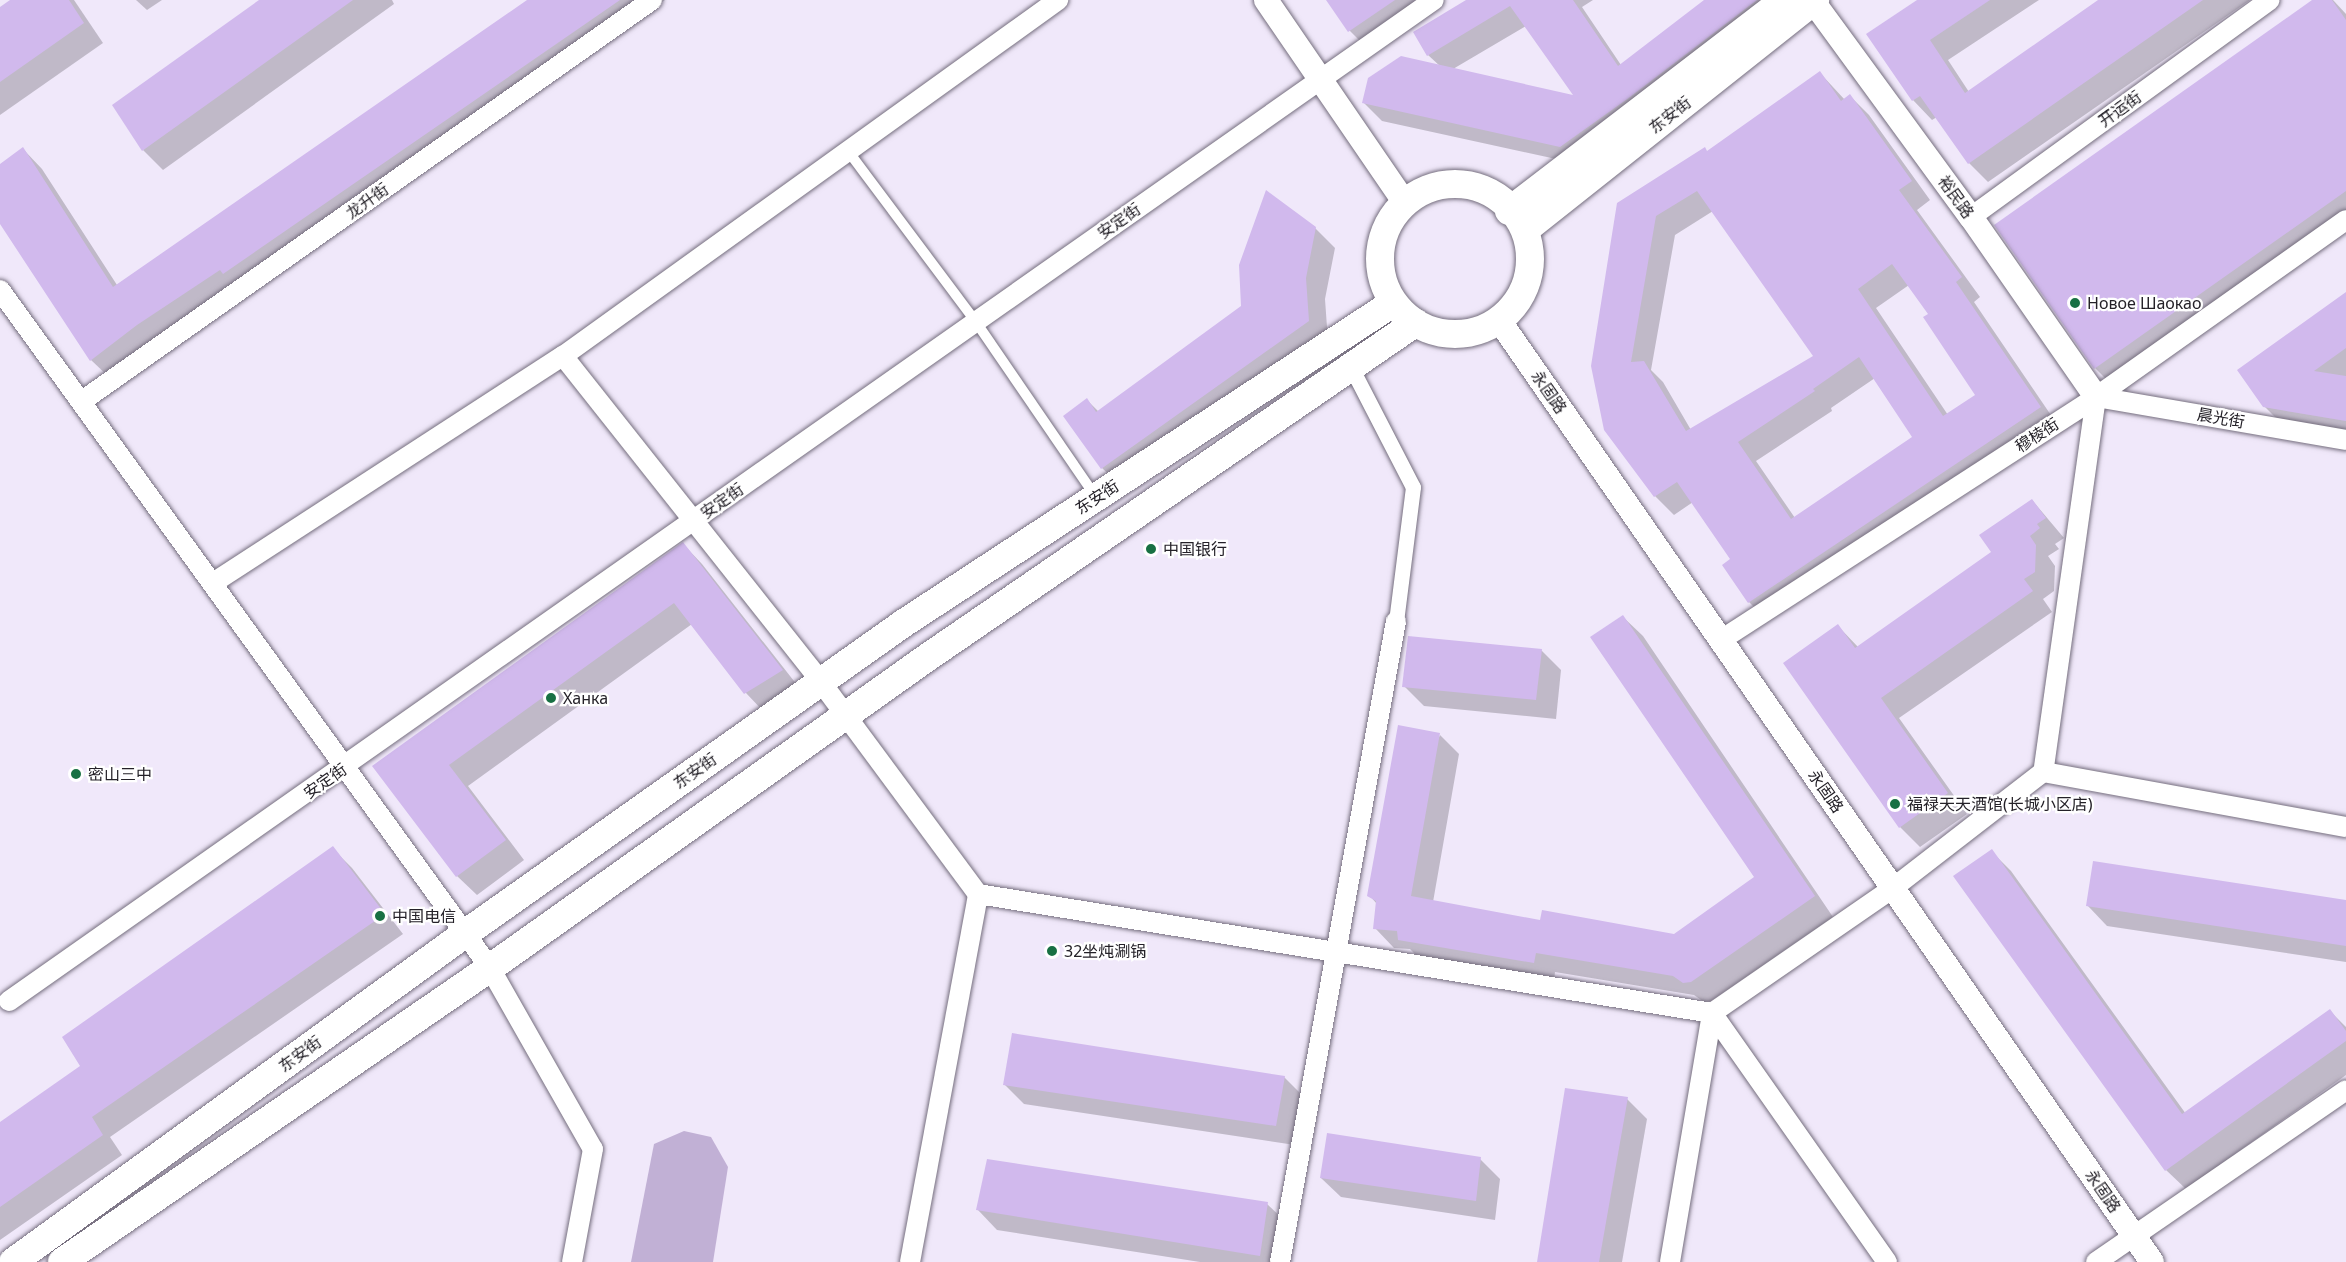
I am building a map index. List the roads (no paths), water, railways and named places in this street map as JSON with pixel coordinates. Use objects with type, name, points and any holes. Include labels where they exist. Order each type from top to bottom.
[{"type":"main road","name":"东安街","points":[[1517,220],[1784,0]]},
{"type":"main road","name":"东安街","points":[[1517,220],[1814,0]]},
{"type":"main road","points":[[1467,184],[1494,194],[1517,220],[1530,270],[1520,298],[1499,320],[1473,333],[1443,334],[1415,324],[1393,303],[1381,276],[1380,247],[1390,219],[1405,203],[1437,185],[1467,184]]},
{"type":"main road","name":"东安街","points":[[13,1262],[466,933],[904,623],[1393,303]]},
{"type":"main road","points":[[62,1262],[490,968],[846,716],[1415,324]]},
{"type":"street","name":"龙升街","points":[[82,401],[652,0]]},
{"type":"street","points":[[213,583],[563,356],[1058,0]]},
{"type":"street","points":[[1266,0],[1405,203]]},
{"type":"street","name":"安定街","points":[[9,1001],[346,767],[1434,0]]},
{"type":"street","name":"裕民路","points":[[1814,0],[1971,217],[2096,397]]},
{"type":"street","name":"开运街","points":[[1971,217],[2270,0]]},
{"type":"street","name":"穆棱街","points":[[1721,640],[2096,397],[2346,220]]},
{"type":"street","points":[[0,290],[490,968],[593,1149],[572,1262]]},
{"type":"street","name":"永固路","points":[[1499,320],[2152,1262]]},
{"type":"street","points":[[563,356],[821,682],[978,894],[1712,1013],[1893,888],[2043,772],[2096,397]]},
{"type":"street","points":[[1280,1262],[1396,621],[1413,487],[1351,367]]},
{"type":"street","name":"晨光街","points":[[2096,397],[2346,440]]},
{"type":"street","points":[[2043,772],[2346,827]]},
{"type":"street","points":[[910,1262],[978,894]]},
{"type":"street","points":[[1670,1262],[1712,1013]]},
{"type":"street","points":[[1712,1013],[1887,1262]]},
{"type":"street","points":[[2096,1262],[2346,1090]]},
{"type":"lane","points":[[848,151],[976,322],[1096,497]]},
{"type":"place","name":"Новое Шаокао","points":[[2075,303]]},
{"type":"place","name":"中国银行","points":[[1151,549]]},
{"type":"place","name":"Ханка","points":[[551,698]]},
{"type":"place","name":"密山三中","points":[[76,774]]},
{"type":"place","name":"福禄天天酒馆(长城小区店)","points":[[1895,804]]},
{"type":"place","name":"中国电信","points":[[380,916]]},
{"type":"place","name":"32坐炖涮锅","points":[[1052,951]]}]
